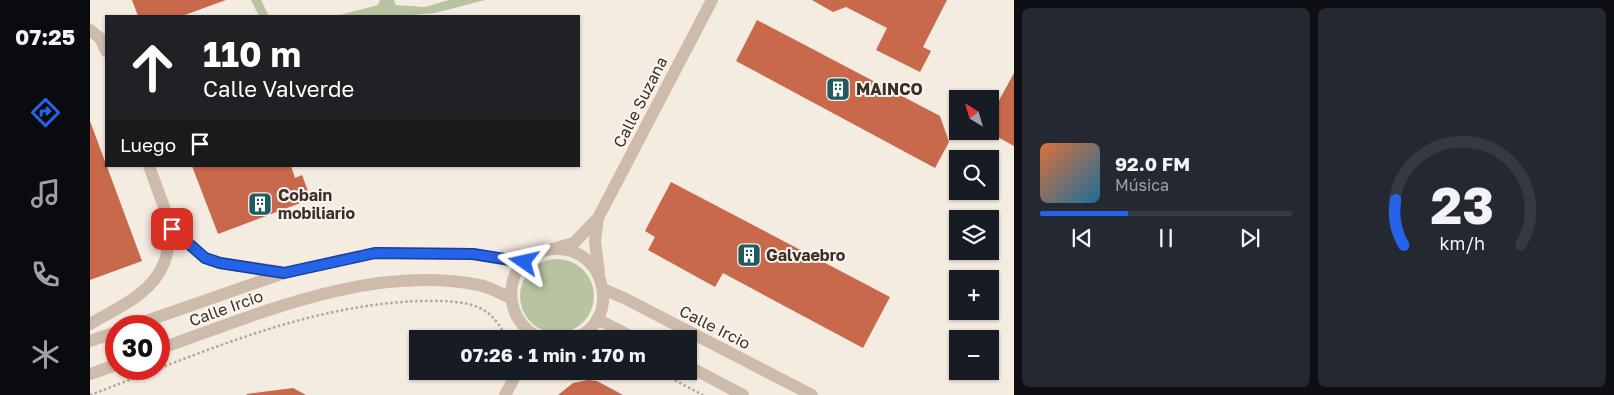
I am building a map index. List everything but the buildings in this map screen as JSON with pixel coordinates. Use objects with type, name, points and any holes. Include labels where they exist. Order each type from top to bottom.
[{"type":"street","name":"Calle Suzana","points":[[524,262],[537,253],[574,243],[598,218],[712,0]]},
{"type":"street","points":[[90,30],[100,38],[105,49]]},
{"type":"street","points":[[149,167],[172,229],[205,258],[220,263],[284,273]]},
{"type":"street","name":"Calle Suzana","points":[[597,319],[603,304],[602,283],[595,241],[598,218]]},
{"type":"street","points":[[90,324],[147,288],[158,276],[165,262],[172,229]]},
{"type":"street","points":[[552,249],[567,249],[581,255],[592,264],[602,283]]},
{"type":"street","name":"Calle Ircio","points":[[164,315],[284,273],[375,253],[473,254],[524,262]]},
{"type":"street","points":[[520,330],[511,298],[512,285],[524,262]]},
{"type":"street","name":"Calle Ircio","points":[[170,346],[303,298],[369,286],[410,282],[452,282],[480,285],[511,298]]},
{"type":"street","name":"Calle Ircio","points":[[602,283],[812,395]]},
{"type":"street","points":[[516,317],[527,330]]},
{"type":"street","points":[[588,330],[597,319],[618,330]]},
{"type":"street","points":[[90,341],[105,336]]},
{"type":"street","points":[[90,374],[105,369]]},
{"type":"street","points":[[697,371],[743,395]]},
{"type":"street","points":[[505,395],[513,380]]},
{"type":"path","points":[[90,395],[293,320],[371,304],[431,301],[469,304],[480,308],[493,317],[501,330]]},
{"type":"path","points":[[675,380],[703,395]]},
{"type":"green space","points":[[251,0],[261,0],[268,15],[258,15]]},
{"type":"green space","points":[[380,0],[394,0],[396,5],[425,7],[449,0],[485,0],[435,13],[413,15],[340,15],[378,5]]},
{"type":"green space","points":[[550,260],[564,260],[578,265],[588,275],[593,289],[593,303],[588,317],[578,327],[571,330],[543,330],[536,327],[526,317],[521,303],[521,289],[526,275],[536,265]]},
{"type":"place","name":"MAINCO","points":[[838,89]]},
{"type":"place","name":"Cobain mobiliario","points":[[260,204]]},
{"type":"place","name":"Galvaebro","points":[[749,255]]},
{"type":"route","points":[[172,229],[205,258],[220,263],[284,273],[338,259],[375,253],[473,254],[524,262]]}]
